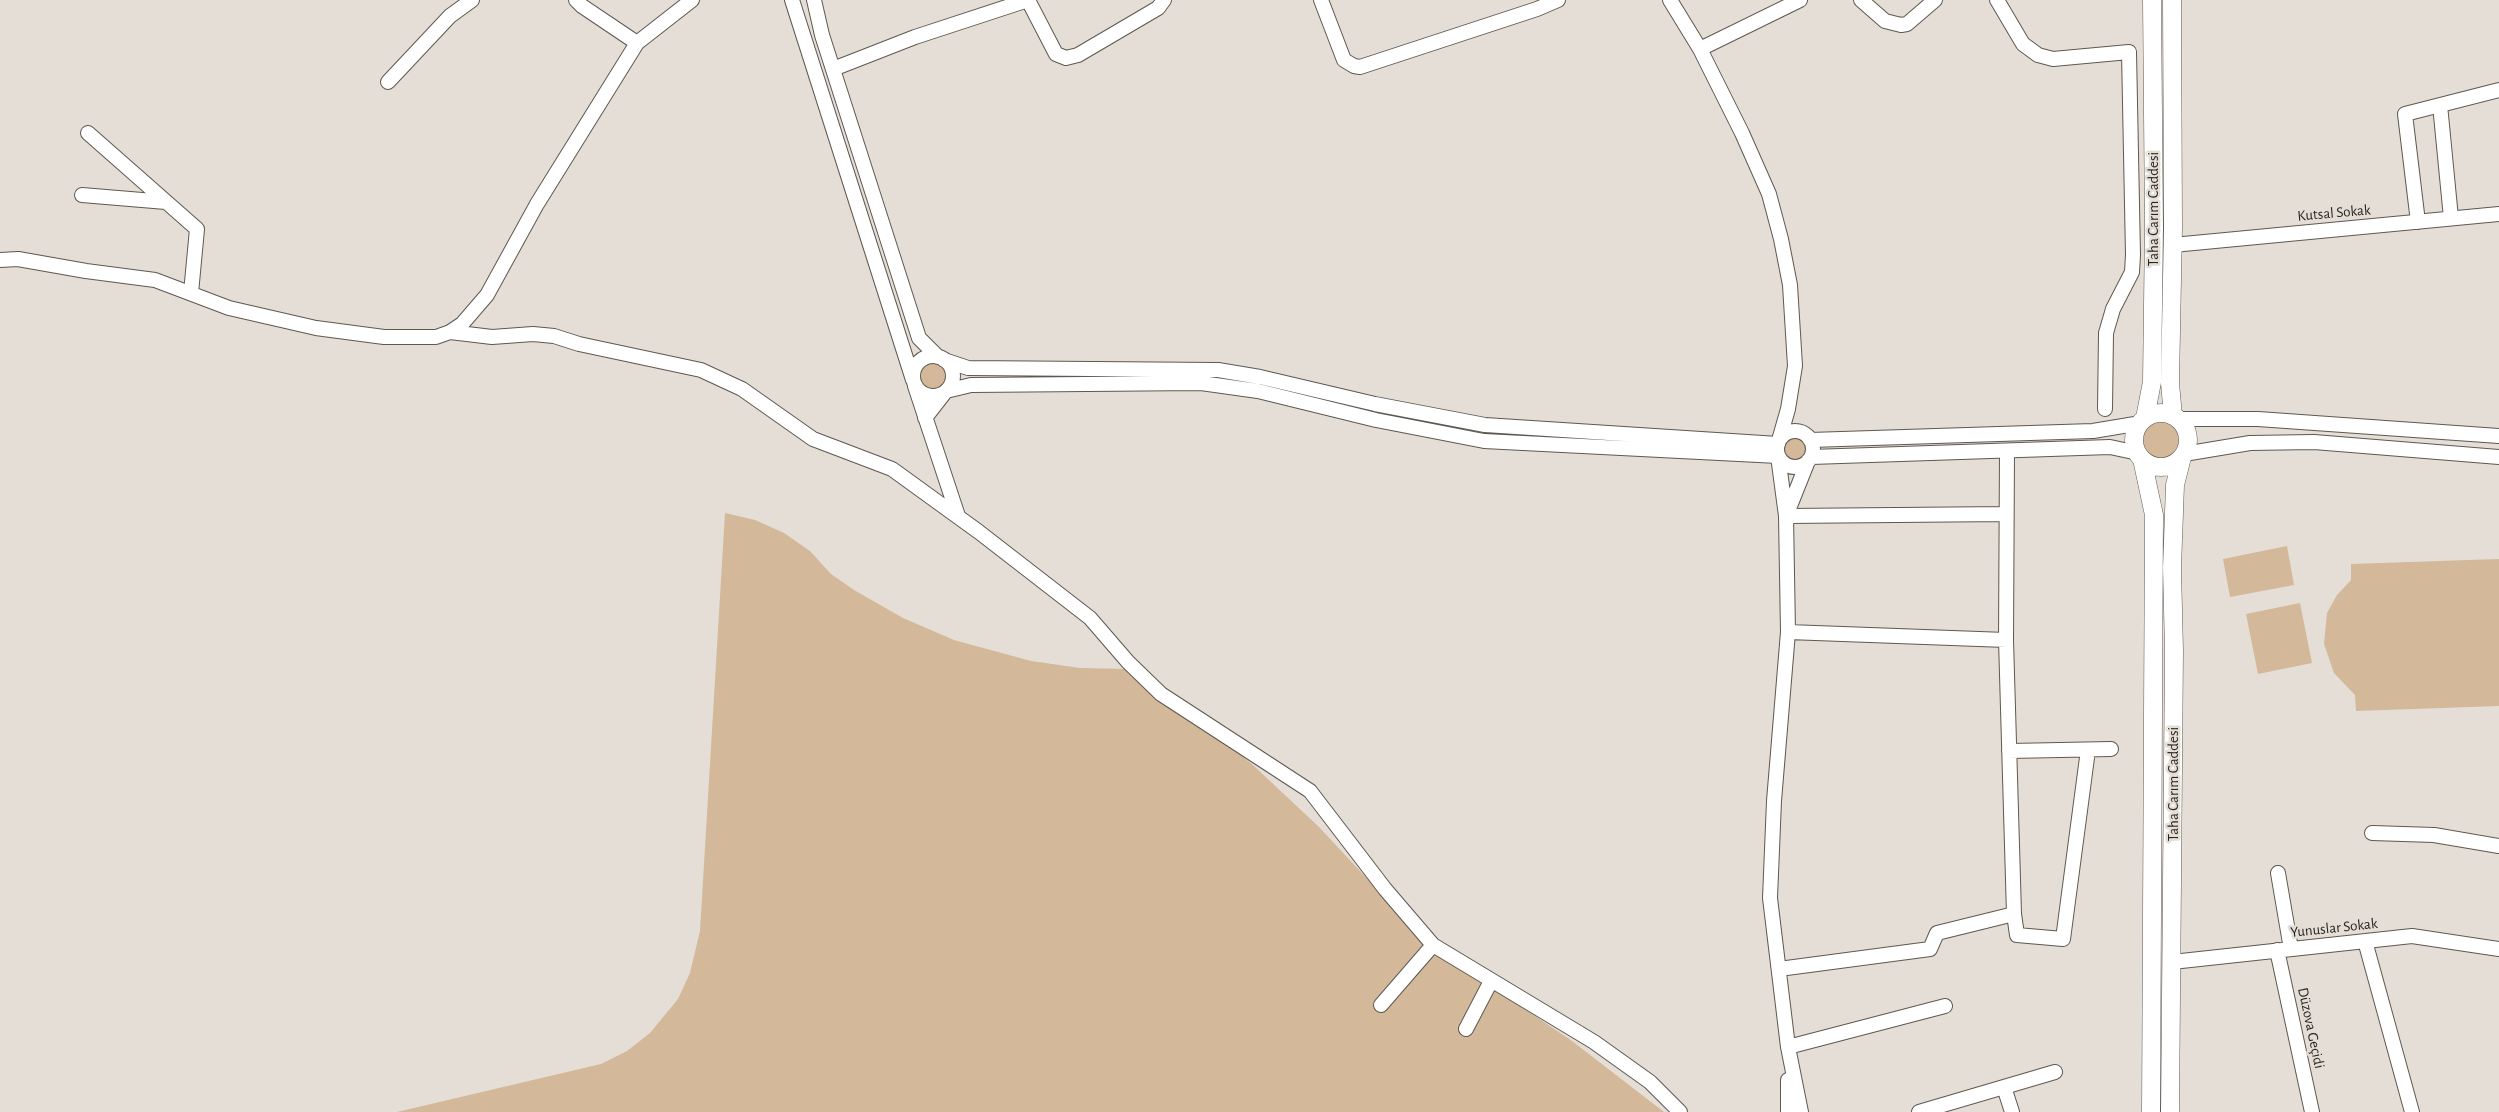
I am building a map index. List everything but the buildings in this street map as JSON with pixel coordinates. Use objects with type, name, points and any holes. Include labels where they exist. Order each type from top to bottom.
[{"type":"main road","name":"Taha Carım Caddesi","points":[[2143,420],[2152,382],[2154,227],[2152,0]]},
{"type":"main road","name":"Taha Carım Caddesi","points":[[2172,0],[2173,245],[2170,383],[2176,417]]},
{"type":"main road","points":[[2157,413],[2176,417],[2185,426],[2189,439],[2183,456],[2172,465],[2159,467],[2140,456],[2134,441],[2143,420],[2157,413]]},
{"type":"main road","name":"Taha Carım Caddesi","points":[[2140,456],[2154,515],[2151,1112]]},
{"type":"main road","name":"Taha Carım Caddesi","points":[[2170,1112],[2174,661],[2172,568],[2175,485],[2183,456]]},
{"type":"street","points":[[388,82],[450,16],[472,0]]},
{"type":"street","points":[[576,0],[637,43]]},
{"type":"street","points":[[0,260],[18,259],[86,271],[155,280],[229,308],[316,328],[384,337],[436,337],[450,332],[462,324],[487,295],[542,196],[637,43],[692,0]]},
{"type":"street","points":[[792,0],[958,516]]},
{"type":"street","points":[[814,0],[822,34],[919,338],[949,365],[953,376],[946,392],[925,418]]},
{"type":"street","points":[[833,69],[915,37],[1028,0],[1056,54],[1066,58],[1078,55],[1158,8],[1164,0]]},
{"type":"street","points":[[1321,0],[1344,60],[1360,67],[1536,5],[1558,0]]},
{"type":"street","points":[[1670,0],[1700,49],[1769,194],[1781,238],[1790,285],[1795,366],[1788,409],[1778,450],[1786,516],[1788,632],[1774,801],[1770,898],[1788,1047],[1801,1112]]},
{"type":"street","points":[[1700,49],[1800,0]]},
{"type":"street","points":[[1861,0],[1885,21],[1901,25],[1907,24],[1936,0]]},
{"type":"street","points":[[1997,0],[2023,44],[2038,56],[2054,59],[2129,52],[2132,272],[2113,309],[2106,333],[2105,409]]},
{"type":"street","points":[[2418,222],[2405,114],[2499,90]]},
{"type":"street","points":[[2440,105],[2451,218]]},
{"type":"street","points":[[88,133],[197,229],[192,294]]},
{"type":"street","points":[[82,195],[166,202]]},
{"type":"street","name":"Kutsal Sokak","points":[[2173,245],[2499,214]]},
{"type":"street","points":[[450,332],[492,337],[554,336],[579,344],[701,370],[742,389],[813,439],[892,469],[958,516],[1090,618],[1128,662],[1161,694],[1310,791],[1432,945],[1594,1042],[1650,1082],[1680,1112]]},
{"type":"street","points":[[925,358],[942,359],[968,368],[1218,370],[1260,377],[1375,404],[1485,425],[1778,450],[1484,441],[1376,420],[1258,392],[1201,383],[970,385],[930,396],[920,391],[914,383],[913,373],[925,358]]},
{"type":"street","points":[[1786,516],[1809,459],[1812,445],[1788,409]]},
{"type":"street","points":[[2176,417],[2258,419],[2499,436]]},
{"type":"street","points":[[2140,456],[2110,447],[1809,459],[1803,465],[1792,466],[1781,461],[1778,450],[1784,434],[1796,431],[1808,437],[2093,431],[2143,420]]},
{"type":"street","points":[[2183,456],[2250,443],[2306,442],[2499,457]]},
{"type":"street","points":[[2007,451],[2006,640],[2014,914],[2017,935],[2063,940],[2088,750]]},
{"type":"street","points":[[1786,516],[2006,514]]},
{"type":"street","points":[[1788,632],[2006,640]]},
{"type":"street","points":[[2009,751],[2111,750]]},
{"type":"street","points":[[2372,833],[2434,835],[2499,846]]},
{"type":"street","name":"Düzova Geçidi","points":[[2278,873],[2284,950],[2312,1112]]},
{"type":"street","points":[[1779,968],[1930,949],[1937,933],[2014,914]]},
{"type":"street","name":"Yunuslar Sokak","points":[[2172,962],[2412,936],[2499,950]]},
{"type":"street","points":[[2365,941],[2412,1112]]},
{"type":"street","points":[[1381,1005],[1432,945]]},
{"type":"street","points":[[1466,1030],[1492,981]]},
{"type":"street","points":[[1788,1047],[1944,1006]]},
{"type":"street","points":[[1788,1047],[1788,1112]]},
{"type":"street","points":[[1919,1112],[2055,1072]]},
{"type":"street","points":[[2004,1087],[2012,1112]]},
{"type":"shaded area","points":[[933,361],[939,362],[944,366],[948,371],[948,383],[944,388],[939,392],[933,393],[927,392],[922,388],[918,383],[917,377],[918,371],[922,366],[927,362]]},
{"type":"shaded area","points":[[2161,421],[2175,426],[2180,440],[2175,454],[2161,459],[2147,454],[2142,440],[2147,426]]},
{"type":"shaded area","points":[[1795,434],[1805,439],[1810,449],[1805,459],[1795,464],[1785,459],[1780,449],[1785,439]]},
{"type":"shaded area","points":[[725,513],[755,520],[784,533],[810,551],[831,574],[854,590],[903,618],[954,640],[1031,661],[1080,668],[1129,669],[1254,766],[1319,827],[1373,885],[1476,976],[1572,1041],[1664,1112],[397,1112],[601,1064],[627,1051],[650,1033],[678,999],[690,973],[700,931]]},
{"type":"shaded area","points":[[2287,546],[2294,585],[2230,597],[2223,559]]},
{"type":"shaded area","points":[[2499,559],[2499,706],[2356,711],[2355,695],[2334,673],[2324,644],[2327,613],[2337,595],[2351,580],[2351,564]]},
{"type":"shaded area","points":[[2300,603],[2312,663],[2258,674],[2246,614]]}]
